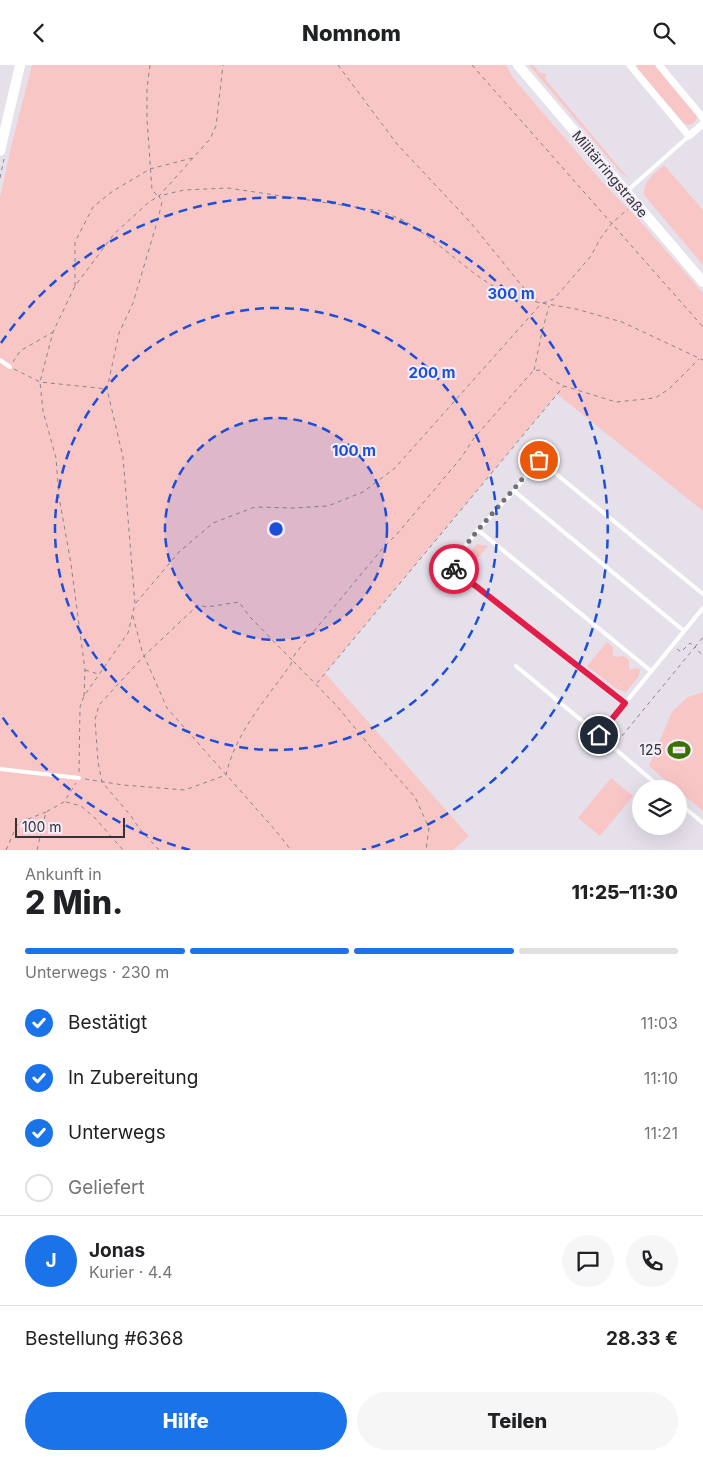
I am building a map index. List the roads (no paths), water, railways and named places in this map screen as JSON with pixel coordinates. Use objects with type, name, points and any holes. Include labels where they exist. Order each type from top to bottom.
[{"type":"main road","points":[[0,151],[20,65]]},
{"type":"main road","name":"Militärringstraße","points":[[518,65],[703,282]]},
{"type":"street","points":[[630,65],[690,136],[703,125]]},
{"type":"street","points":[[658,65],[703,118]]},
{"type":"lane","points":[[629,195],[690,136]]},
{"type":"lane","points":[[0,360],[10,367]]},
{"type":"lane","points":[[625,703],[450,565],[539,460],[703,594]]},
{"type":"lane","points":[[514,491],[684,631]]},
{"type":"lane","points":[[478,530],[651,671]]},
{"type":"lane","points":[[599,735],[703,608]]},
{"type":"lane","points":[[516,666],[652,780]]},
{"type":"lane","points":[[0,769],[79,778]]},
{"type":"lane","points":[[687,810],[703,823]]},
{"type":"place","name":"125","points":[[679,750]]}]
